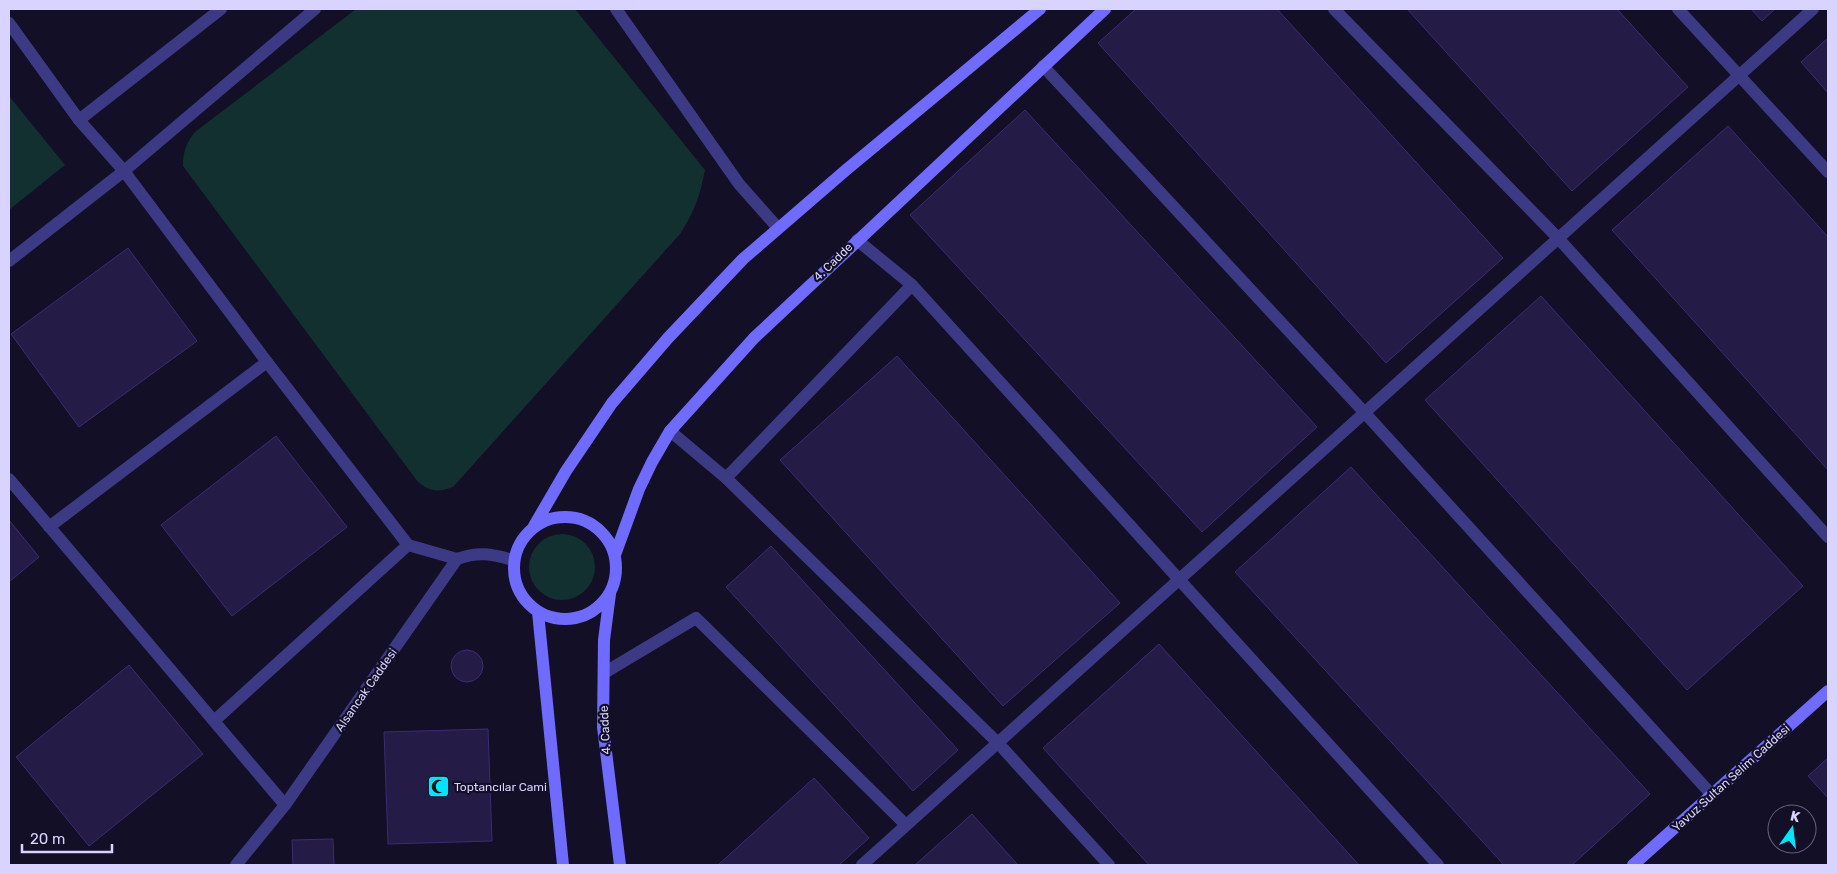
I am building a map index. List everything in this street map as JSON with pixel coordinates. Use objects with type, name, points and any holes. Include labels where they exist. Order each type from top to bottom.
[{"type":"main road","points":[[534,526],[552,517],[572,516],[592,523],[607,537],[615,555],[616,575],[610,594],[596,609],[577,618],[557,619],[538,612],[523,598],[514,580],[514,560],[520,541],[534,526],[566,471],[612,403],[705,298],[743,259],[1040,9]]},
{"type":"main road","name":"4. Cadde","points":[[615,555],[639,489],[670,431],[754,338],[1105,9]]},
{"type":"main road","name":"4. Cadde","points":[[610,594],[604,640],[603,727],[620,865]]},
{"type":"main road","points":[[538,612],[563,865]]},
{"type":"main road","name":"Yavuz Sultan Selim Caddesi","points":[[1633,865],[1828,691]]},
{"type":"street","points":[[79,120],[221,9]]},
{"type":"street","points":[[616,9],[739,184],[778,228]]},
{"type":"street","points":[[1334,9],[1558,238],[1828,537]]},
{"type":"street","points":[[1678,9],[1740,74],[1828,172]]},
{"type":"street","points":[[862,865],[1813,9]]},
{"type":"street","points":[[9,261],[124,171],[307,11]]},
{"type":"street","points":[[9,24],[79,120],[124,171],[267,362],[408,545],[457,559],[481,553],[514,560]]},
{"type":"street","points":[[1043,66],[1364,412],[1712,795]]},
{"type":"street","points":[[857,240],[912,285],[1438,865]]},
{"type":"street","points":[[726,478],[912,285]]},
{"type":"street","points":[[49,527],[267,362]]},
{"type":"street","points":[[670,431],[726,478],[998,743],[1109,865]]},
{"type":"street","points":[[9,479],[286,806]]},
{"type":"street","points":[[214,721],[408,545]]},
{"type":"street","name":"Alsancak Caddesi","points":[[236,865],[286,806],[457,559]]},
{"type":"street","points":[[604,673],[696,618],[906,825]]},
{"type":"green space","points":[[356,9],[575,9],[705,170],[696,204],[680,234],[454,486],[445,490],[431,490],[418,482],[183,166],[186,148],[195,132]]},
{"type":"green space","points":[[9,96],[65,165],[9,210]]},
{"type":"green space","points":[[555,534],[569,534],[581,539],[590,548],[595,560],[593,580],[586,591],[569,600],[555,600],[543,595],[534,586],[529,574],[529,560],[534,548],[543,539]]},
{"type":"building","points":[[1136,9],[1277,9],[1503,258],[1386,363],[1098,43]]},
{"type":"building","points":[[1407,9],[1617,9],[1688,87],[1572,191]]},
{"type":"building","points":[[1751,9],[1775,9],[1762,21]]},
{"type":"building","points":[[1828,38],[1828,93],[1801,62]]},
{"type":"building","points":[[1025,110],[1317,427],[1202,532],[910,215]]},
{"type":"building","points":[[1728,126],[1828,237],[1828,470],[1612,230]]},
{"type":"building","points":[[128,248],[197,341],[79,427],[11,334]]},
{"type":"building","points":[[1541,296],[1803,586],[1687,690],[1425,400]]},
{"type":"building","points":[[897,356],[1120,603],[1003,706],[780,460]]},
{"type":"building","points":[[276,436],[347,527],[232,616],[161,525]]},
{"type":"building","points":[[1351,467],[1650,794],[1572,865],[1504,865],[1235,572]]},
{"type":"building","points":[[9,520],[39,557],[9,582]]},
{"type":"building","points":[[771,546],[958,750],[913,791],[726,587]]},
{"type":"building","points":[[1159,644],[1359,865],[1149,865],[1043,748]]},
{"type":"building","points":[[467,650],[478,655],[483,666],[478,677],[467,682],[456,677],[451,666],[456,655]]},
{"type":"building","points":[[129,665],[203,754],[89,846],[16,757]]},
{"type":"building","name":"Toptancılar Cami","points":[[488,729],[492,841],[388,844],[384,732]]},
{"type":"building","points":[[1828,758],[1828,798],[1808,776]]},
{"type":"building","points":[[814,778],[869,838],[839,865],[718,865]]},
{"type":"building","points":[[972,814],[1018,865],[915,865]]},
{"type":"building","points":[[333,839],[334,865],[293,865],[292,840]]},
{"type":"place","name":"Toptancılar Cami","points":[[438,787]]}]
